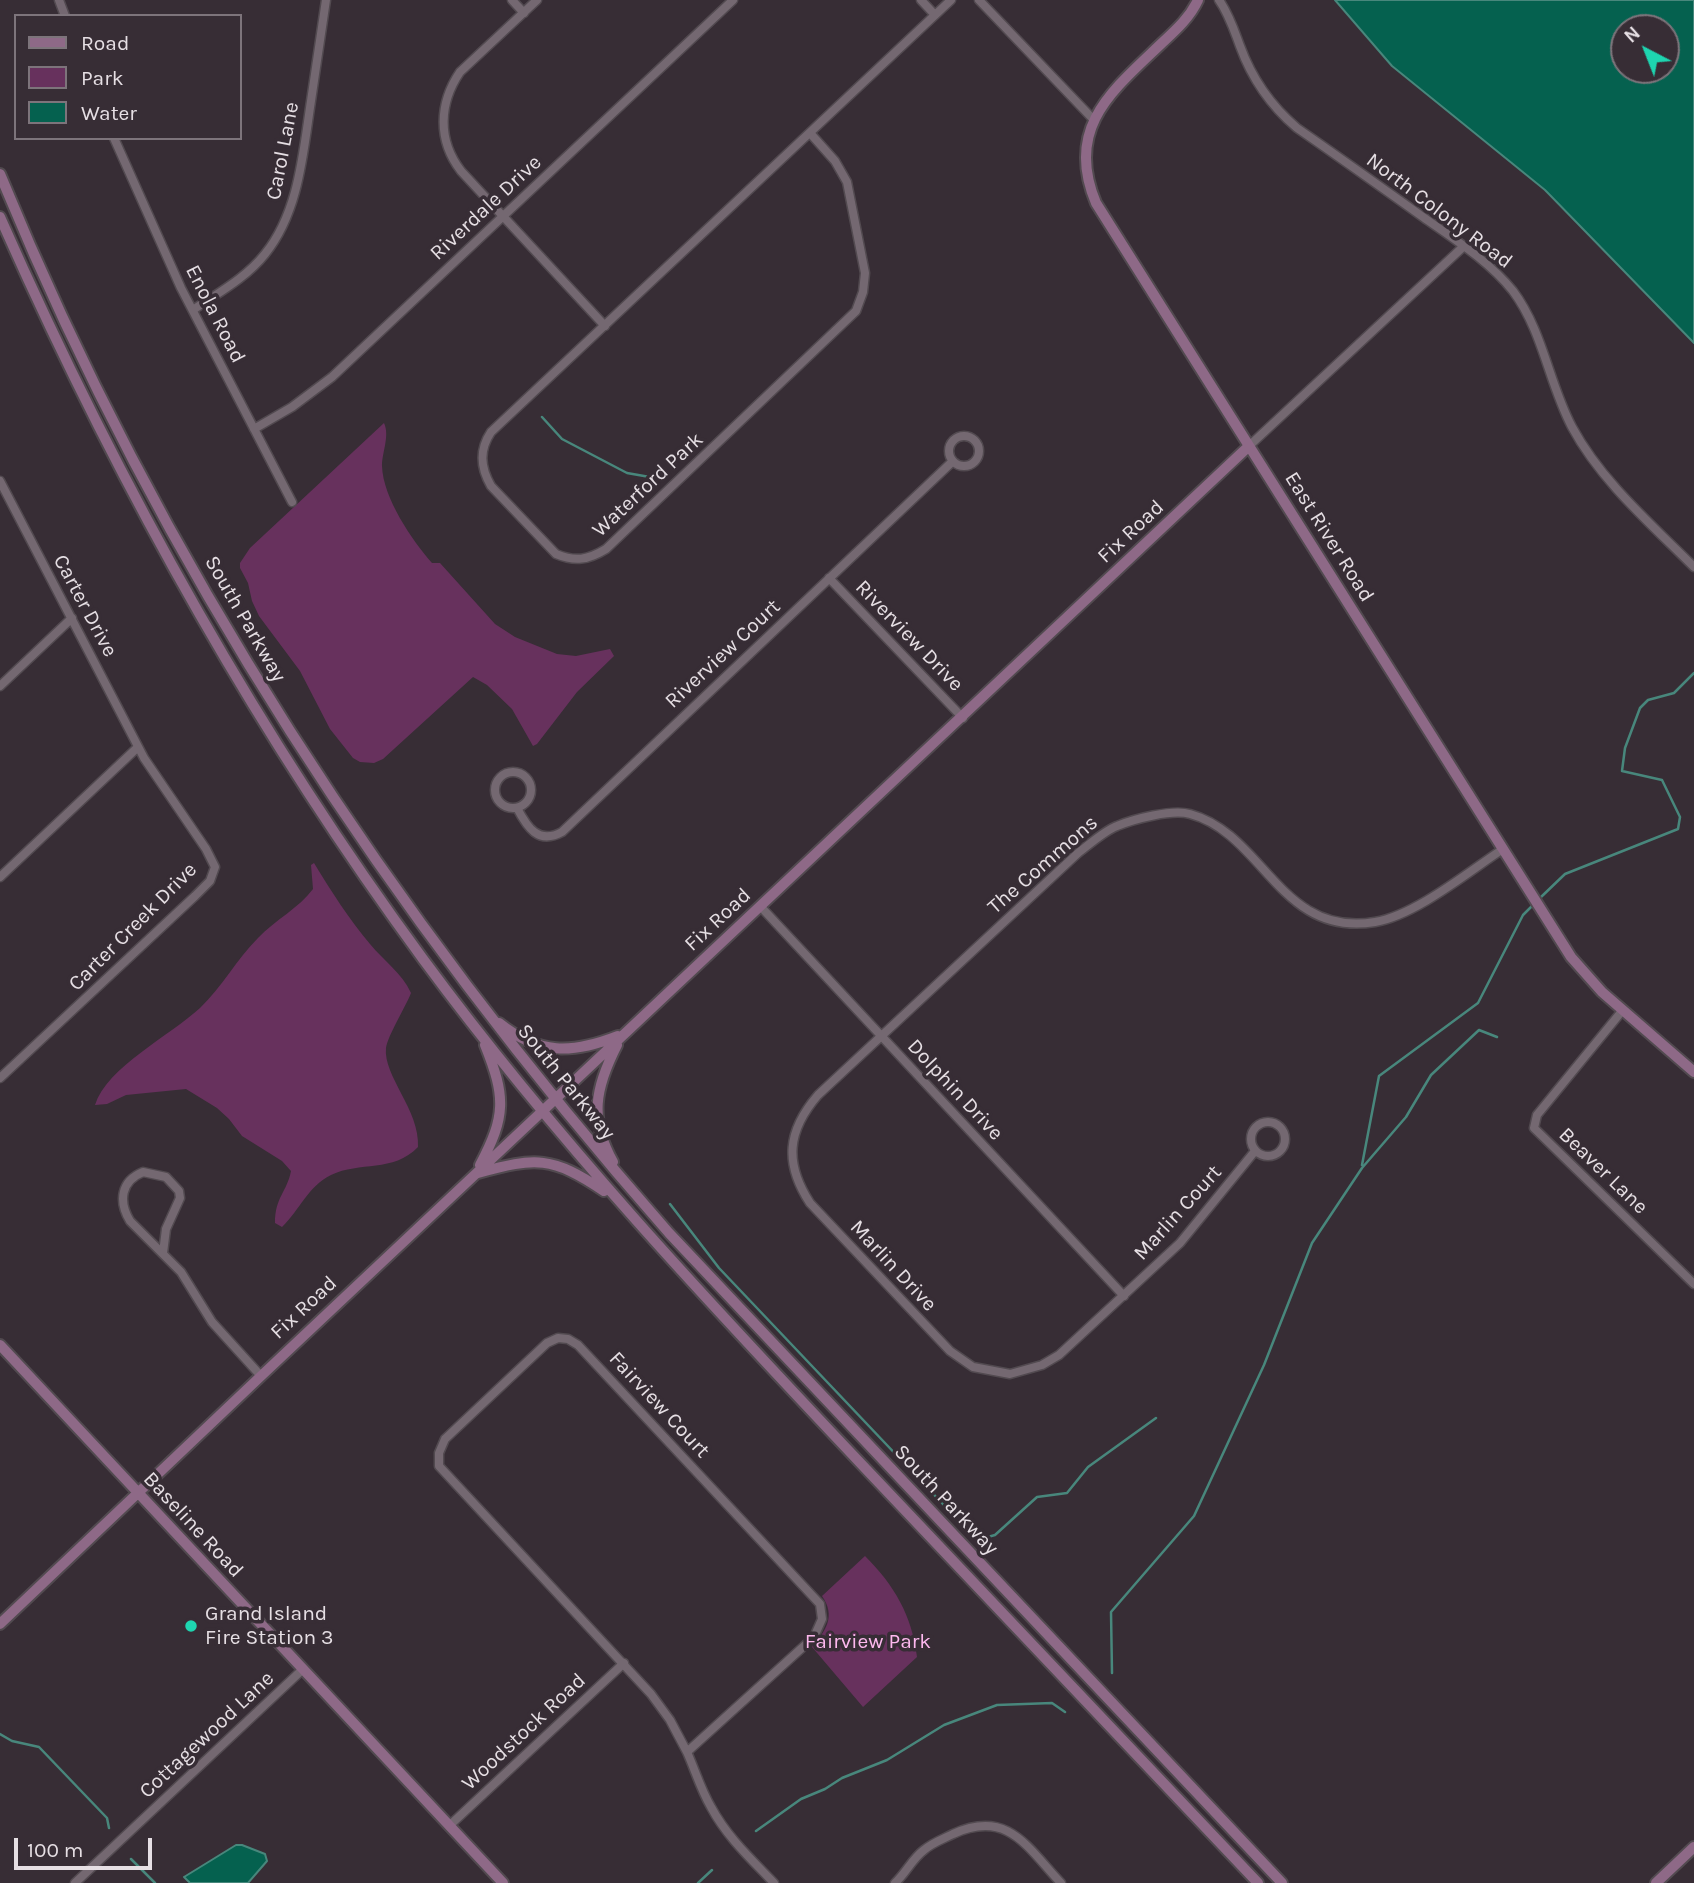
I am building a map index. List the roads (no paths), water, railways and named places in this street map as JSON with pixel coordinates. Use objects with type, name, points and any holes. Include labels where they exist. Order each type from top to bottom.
[{"type":"main road","name":"East River Road","points":[[1198,0],[1185,20],[1113,90],[1093,120],[1087,142],[1086,165],[1090,186],[1097,202],[1540,910],[1582,972],[1622,1011],[1694,1072]]},
{"type":"main road","name":"South Parkway","points":[[0,174],[44,275],[115,424],[223,623],[290,733],[355,831],[484,1010],[631,1190],[808,1382],[1282,1883]]},
{"type":"main road","name":"South Parkway","points":[[0,217],[92,416],[154,534],[216,643],[272,737],[336,835],[419,953],[615,1199],[792,1391],[1258,1883]]},
{"type":"main road","name":"Fix Road","points":[[0,1624],[1249,446]]},
{"type":"main road","points":[[484,1010],[523,1039],[550,1048],[582,1048],[624,1034]]},
{"type":"main road","points":[[475,1174],[492,1143],[501,1108],[498,1079],[481,1033]]},
{"type":"main road","points":[[624,1034],[601,1081],[597,1120],[605,1148],[631,1190]]},
{"type":"main road","points":[[475,1174],[524,1162],[549,1162],[577,1173],[615,1199]]},
{"type":"main road","name":"Baseline Road","points":[[0,1345],[503,1883]]},
{"type":"main road","points":[[1656,1883],[1694,1847]]},
{"type":"street","name":"Carol Lane","points":[[193,310],[254,267],[274,243],[284,225],[299,173],[326,0]]},
{"type":"street","points":[[512,0],[524,13]]},
{"type":"street","points":[[537,0],[460,72],[451,86],[443,116],[446,143],[453,160],[605,326]]},
{"type":"street","name":"Riverdale Drive","points":[[254,429],[292,407],[332,377],[733,0]]},
{"type":"street","points":[[921,0],[935,15]]},
{"type":"street","name":"Waterford Park","points":[[810,133],[835,161],[847,182],[865,274],[863,292],[856,311],[606,549],[594,556],[577,559],[566,558],[549,549],[485,475],[482,458],[491,432],[951,0]]},
{"type":"street","points":[[979,0],[1093,120]]},
{"type":"street","name":"North Colony Road","points":[[1219,0],[1253,75],[1282,116],[1464,246],[1497,274],[1521,303],[1530,319],[1562,407],[1585,448],[1622,494],[1694,567]]},
{"type":"street","name":"Enola Road","points":[[115,140],[193,310],[292,502]]},
{"type":"street","name":"Fix Road","points":[[1249,446],[1464,246]]},
{"type":"street","name":"Riverview Court","points":[[517,808],[527,827],[533,832],[549,837],[562,832],[953,461]]},
{"type":"street","name":"Carter Drive","points":[[0,481],[138,747]]},
{"type":"street","points":[[0,506],[10,501]]},
{"type":"street","name":"Riverview Drive","points":[[829,578],[962,718]]},
{"type":"street","points":[[0,686],[72,618]]},
{"type":"street","points":[[0,877],[138,747]]},
{"type":"street","name":"Carter Creek Drive","points":[[0,1077],[195,896],[212,877],[215,867],[210,855],[138,747]]},
{"type":"street","name":"Riverview Court","points":[[506,773],[522,775],[530,786],[529,798],[517,808],[503,805],[495,795],[496,783],[506,773]]},
{"type":"street","name":"The Commons","points":[[880,1036],[1078,853],[1116,826],[1157,815],[1188,813],[1227,832],[1276,884],[1301,906],[1327,919],[1346,922],[1374,922],[1407,911],[1503,849]]},
{"type":"street","name":"Dolphin Drive","points":[[761,907],[1125,1296]]},
{"type":"street","name":"Beaver Lane","points":[[1622,1011],[1536,1115],[1534,1128],[1694,1283]]},
{"type":"street","name":"Marlin Drive","points":[[880,1036],[806,1108],[794,1137],[793,1166],[796,1178],[810,1203],[917,1317],[961,1360],[986,1371],[1010,1374],[1042,1365],[1059,1355],[1125,1296]]},
{"type":"street","name":"Marlin Court","points":[[1266,1122],[1281,1128],[1285,1142],[1277,1153],[1266,1156],[1255,1152],[1250,1141],[1254,1128],[1266,1122]]},
{"type":"street","name":"Marlin Court","points":[[1125,1296],[1180,1243],[1255,1152]]},
{"type":"street","points":[[163,1253],[166,1229],[180,1198],[179,1191],[166,1177],[143,1172],[132,1178],[123,1193],[124,1212],[181,1272],[212,1322],[261,1376]]},
{"type":"street","name":"Fairview Court","points":[[558,1338],[568,1339],[578,1345],[820,1604],[822,1619],[814,1637],[687,1752],[670,1720],[624,1663],[451,1481],[442,1471],[438,1460],[441,1446],[451,1433],[547,1343],[558,1338]]},
{"type":"street","name":"Woodstock Road","points":[[449,1826],[624,1663]]},
{"type":"street","name":"Cottagewood Lane","points":[[75,1883],[302,1670]]},
{"type":"street","points":[[687,1752],[710,1806],[733,1841],[774,1883]]},
{"type":"street","points":[[895,1883],[924,1849],[962,1830],[982,1825],[1003,1829],[1017,1837],[1061,1883]]},
{"type":"water","points":[[1335,0],[1694,0],[1694,343],[1545,190],[1392,66]]},
{"type":"water","points":[[236,1845],[265,1854],[267,1861],[248,1883],[190,1883],[184,1877]]},
{"type":"waterway","points":[[542,417],[562,439],[627,473],[661,479]]},
{"type":"waterway","points":[[1540,898],[1565,874],[1678,829],[1680,817],[1662,780],[1622,771],[1625,748],[1640,708],[1648,700],[1674,693],[1694,673]]},
{"type":"waterway","points":[[1362,1165],[1379,1076],[1478,1003],[1523,915],[1533,905]]},
{"type":"waterway","points":[[1112,1673],[1111,1612],[1194,1516],[1264,1365],[1312,1243],[1362,1168],[1406,1117],[1431,1075],[1479,1030],[1497,1037]]},
{"type":"waterway","points":[[670,1204],[719,1268],[977,1540],[995,1535],[1037,1497],[1067,1493],[1088,1467],[1156,1418]]},
{"type":"waterway","points":[[756,1831],[801,1799],[842,1778],[887,1760],[944,1725],[997,1705],[1052,1703],[1065,1712]]},
{"type":"waterway","points":[[0,1734],[12,1741],[39,1747],[107,1818],[109,1828]]},
{"type":"waterway","points":[[131,1859],[155,1883]]},
{"type":"waterway","points":[[698,1883],[712,1870]]},
{"type":"place","name":"Grand Island Fire Station 3","points":[[191,1626]]},
{"type":"park label","name":"Fairview Park","points":[[868,1642]]}]
